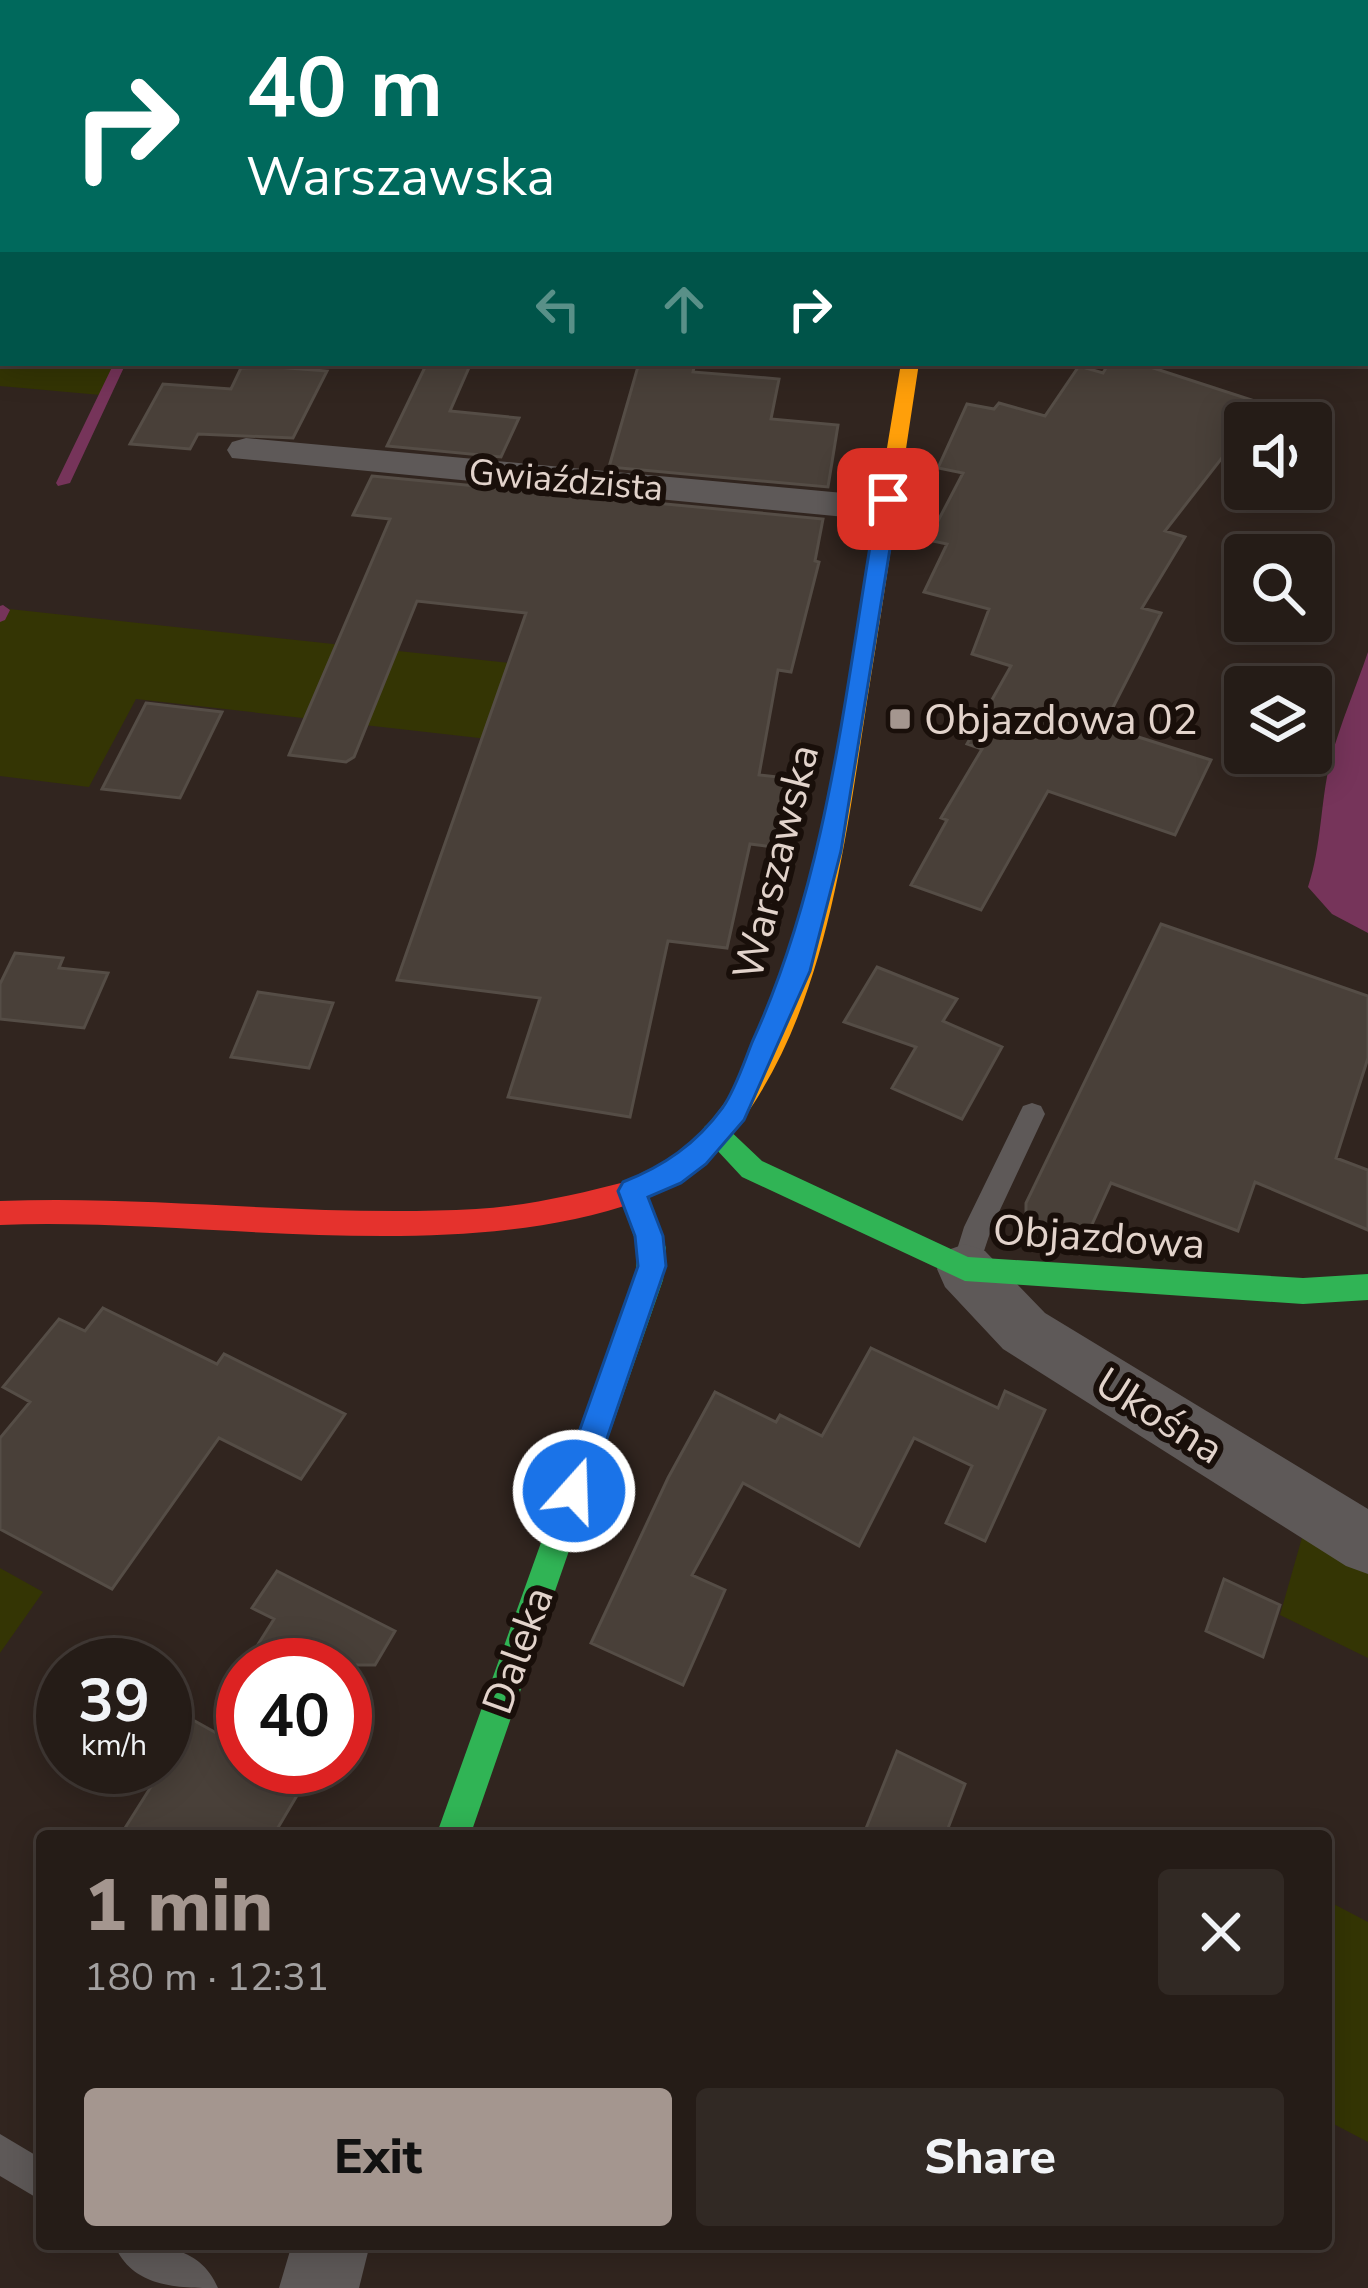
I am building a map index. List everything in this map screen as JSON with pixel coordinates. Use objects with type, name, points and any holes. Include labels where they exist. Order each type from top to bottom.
[{"type":"street","name":"Warszawska","points":[[0,1213],[529,1214],[632,1191],[671,1175],[716,1134],[752,1078],[797,971],[829,851],[910,366]]},
{"type":"street","name":"Gwiaździsta","points":[[246,450],[886,509]]},
{"type":"street","name":"Objazdowa","points":[[716,1134],[752,1169],[965,1269],[1303,1292],[1368,1287]]},
{"type":"street","name":"Daleka","points":[[455,1830],[649,1280],[652,1248],[632,1191]]},
{"type":"street","name":"Ukośna","points":[[965,1269],[1024,1331],[1368,1544]]},
{"type":"street","points":[[319,2288],[329,2250]]},
{"type":"lane","points":[[965,1269],[978,1227],[1032,1114]]},
{"type":"lane","points":[[0,2153],[36,2178]]},
{"type":"lane","points":[[143,2250],[198,2288]]},
{"type":"shaded area","points":[[0,366],[116,366],[101,395],[0,386]]},
{"type":"shaded area","points":[[0,608],[667,680],[647,757],[136,699],[89,787],[0,776]]},
{"type":"shaded area","points":[[1368,652],[1368,933],[1332,914],[1308,887],[1332,755]]},
{"type":"shaded area","points":[[1303,1534],[1368,1572],[1368,1658],[1280,1615]]},
{"type":"shaded area","points":[[0,1568],[43,1592],[0,1653]]},
{"type":"shaded area","points":[[1332,1903],[1368,1922],[1368,2142],[1332,2123]]},
{"type":"building","points":[[426,366],[470,366],[450,411],[519,418],[501,457],[387,446]]},
{"type":"building","points":[[638,366],[694,366],[693,372],[779,379],[771,419],[838,425],[828,487],[609,467]]},
{"type":"building","points":[[1079,366],[1103,373],[1107,366],[1147,366],[1258,402],[1224,402],[1224,455],[1165,531],[1185,537],[1142,608],[1161,613],[1107,719],[1116,722],[1113,729],[1211,760],[1175,835],[1048,791],[981,910],[911,885],[947,820],[941,818],[982,749],[967,744],[1011,666],[972,654],[989,609],[924,592],[947,544],[928,540],[963,473],[938,468],[967,404],[994,409],[999,403],[1045,416]]},
{"type":"building","points":[[241,368],[327,371],[293,438],[198,434],[190,449],[130,444],[163,384],[231,389]]},
{"type":"building","points":[[372,476],[823,519],[815,561],[819,562],[791,672],[778,670],[759,775],[787,778],[773,847],[750,844],[727,948],[668,941],[630,1117],[508,1097],[540,998],[397,980],[526,613],[417,601],[354,757],[346,762],[289,755],[390,519],[353,515]]},
{"type":"building","points":[[146,703],[222,712],[180,798],[102,789]]},
{"type":"building","points":[[1161,924],[1368,996],[1368,1058],[1336,1158],[1368,1170],[1368,1230],[1255,1182],[1238,1231],[1111,1183],[1084,1242],[1026,1222],[1026,1203]]},
{"type":"building","points":[[15,953],[63,958],[59,968],[108,973],[84,1028],[0,1019],[0,984]]},
{"type":"building","points":[[877,967],[957,999],[943,1021],[1002,1047],[962,1119],[892,1088],[916,1047],[844,1022]]},
{"type":"building","points":[[258,992],[333,1003],[309,1068],[231,1057]]},
{"type":"building","points":[[103,1308],[217,1364],[224,1354],[345,1414],[301,1479],[219,1438],[112,1589],[0,1529],[0,1438],[30,1402],[3,1387],[59,1319],[85,1331]]},
{"type":"building","points":[[871,1348],[998,1408],[1005,1391],[1045,1410],[985,1541],[946,1523],[972,1466],[914,1438],[859,1546],[743,1483],[692,1575],[725,1590],[683,1685],[591,1643],[668,1478],[715,1392],[776,1422],[780,1415],[822,1436]]},
{"type":"building","points":[[277,1571],[395,1631],[372,1665],[372,1638],[262,1638],[274,1619],[252,1608]]},
{"type":"building","points":[[1224,1579],[1280,1605],[1263,1657],[1206,1631]]},
{"type":"building","points":[[193,1720],[216,1733],[216,1794],[298,1794],[277,1830],[124,1830],[146,1794],[192,1794]]},
{"type":"building","points":[[897,1751],[965,1784],[947,1830],[865,1830]]},
{"type":"waterway","points":[[63,483],[119,366]]},
{"type":"waterway","points":[[0,617],[3,610]]},
{"type":"traffic: fast","points":[[715,1134],[752,1169],[965,1269],[1303,1291],[1368,1287]]},
{"type":"traffic: fast","points":[[455,1830],[649,1280],[652,1248],[632,1191]]},
{"type":"traffic: slow","points":[[629,1193],[675,1171],[724,1125],[760,1067],[800,968],[838,807],[910,366]]},
{"type":"traffic: jam","points":[[0,1213],[76,1210],[399,1223],[556,1211],[629,1193]]},
{"type":"place","name":"Objazdowa 02","points":[[900,719]]},
{"type":"route","points":[[574,1491],[652,1266],[649,1236],[632,1191],[671,1175],[696,1156],[734,1112],[797,971],[829,851],[888,499]]}]
